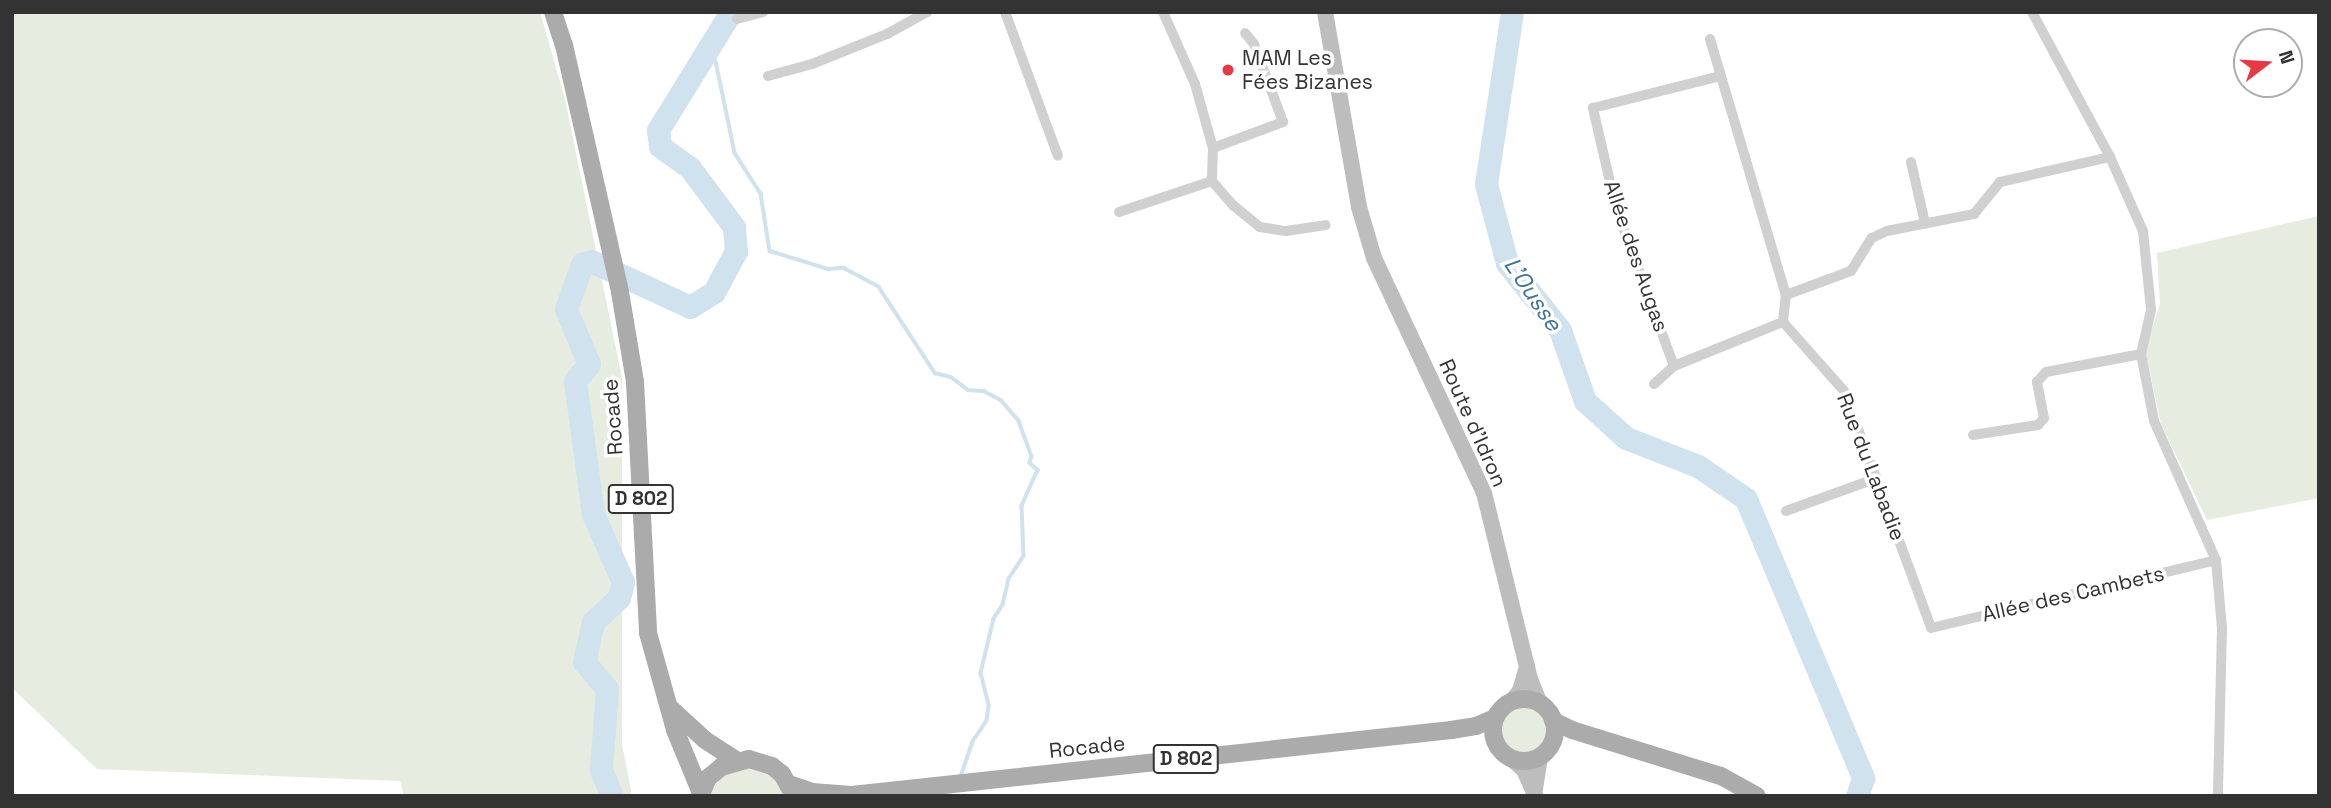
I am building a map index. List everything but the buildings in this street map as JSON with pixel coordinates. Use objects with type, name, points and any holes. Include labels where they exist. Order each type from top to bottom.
[{"type":"main road","name":"Rocade","points":[[553,12],[564,45],[621,292],[635,382],[648,633],[668,705]]},
{"type":"main road","points":[[1624,746],[1570,741],[1531,761],[1513,760],[1498,747],[1494,738],[1495,718],[1511,702],[1520,699],[1540,704],[1553,720],[1572,730],[1624,746],[1721,776],[1757,796]]},
{"type":"main road","points":[[668,705],[705,740],[736,760],[761,761],[772,766],[792,790]]},
{"type":"main road","name":"D 802","points":[[668,705],[700,794]]},
{"type":"main road","name":"D 802","points":[[1451,730],[1476,726],[1495,718]]},
{"type":"main road","points":[[1545,752],[1555,730],[1553,720]]},
{"type":"main road","name":"Rocade","points":[[851,795],[1451,730]]},
{"type":"main road","name":"D 802","points":[[1451,730],[1494,738]]},
{"type":"main road","points":[[700,794],[715,772],[736,760]]},
{"type":"main road","name":"D 802","points":[[792,790],[851,795]]},
{"type":"street","points":[[737,19],[763,12]]},
{"type":"street","points":[[768,75],[812,64],[887,34],[927,12]]},
{"type":"street","points":[[1005,12],[1058,156]]},
{"type":"street","points":[[1164,12],[1195,84],[1213,148],[1212,181],[1234,206],[1260,227],[1286,231],[1326,225]]},
{"type":"street","name":"Route d'Idron","points":[[1325,12],[1359,207],[1374,258],[1483,493],[1527,664],[1540,704]]},
{"type":"street","points":[[2032,12],[2110,158],[2143,231],[2151,310],[2141,354],[2154,421],[2216,560],[2222,628],[2218,796]]},
{"type":"street","points":[[1213,148],[1283,122],[1254,44],[1245,33]]},
{"type":"street","points":[[1654,384],[1674,366],[1783,322],[1786,295],[1710,39]]},
{"type":"street","name":"Allée des Augas","points":[[1674,366],[1616,208],[1593,108],[1720,76]]},
{"type":"street","points":[[1786,295],[1851,271],[1872,238],[1924,223],[1974,214],[2000,182],[2110,158]]},
{"type":"street","points":[[1911,162],[1924,223]]},
{"type":"street","points":[[1119,212],[1212,181]]},
{"type":"street","name":"Rue du Labadie","points":[[1783,322],[1843,391],[1931,628]]},
{"type":"street","points":[[1973,435],[2038,425],[2044,418],[2037,382],[2046,373],[2141,354]]},
{"type":"street","points":[[1786,512],[1877,478]]},
{"type":"street","name":"Allée des Cambets","points":[[1931,628],[2216,560]]},
{"type":"street","points":[[1511,702],[1520,691],[1527,664]]},
{"type":"street","points":[[1535,795],[1545,752]]},
{"type":"street","points":[[1513,760],[1524,769],[1535,795]]},
{"type":"street","points":[[895,796],[921,788]]},
{"type":"shaded area","points":[[12,12],[540,12],[565,99],[622,378],[622,744],[632,796],[404,796],[400,781],[97,769],[12,688]]},
{"type":"shaded area","points":[[2319,216],[2319,498],[2207,520],[2161,424],[2145,350],[2160,304],[2157,253]]},
{"type":"shaded area","points":[[1524,704],[1541,711],[1548,728],[1541,745],[1524,752],[1507,745],[1500,728],[1507,711]]},
{"type":"shaded area","points":[[749,765],[773,775],[786,796],[708,796],[724,773]]},
{"type":"waterway","points":[[612,796],[601,770],[607,689],[584,662],[593,622],[619,598],[623,582],[593,514],[575,381],[589,364],[566,309],[582,264],[591,261],[690,307],[714,292],[736,251],[734,227],[690,168],[660,146],[658,130],[731,12]]},
{"type":"waterway","name":"L'Ousse","points":[[1512,12],[1486,184],[1507,263],[1560,330],[1585,401],[1626,438],[1698,466],[1746,499],[1863,778],[1857,796]]},
{"type":"waterway","points":[[712,42],[735,153],[761,194],[770,251],[828,269],[844,268],[879,287],[935,373],[951,377],[968,390],[984,391],[1001,400],[1019,421],[1032,456],[1030,463],[1038,470],[1022,506],[1024,556],[1009,579],[1003,605],[994,619],[981,673],[989,706],[987,721],[973,742],[961,776]]},
{"type":"place","name":"MAM Les Fées Bizanes","points":[[1228,70]]}]
